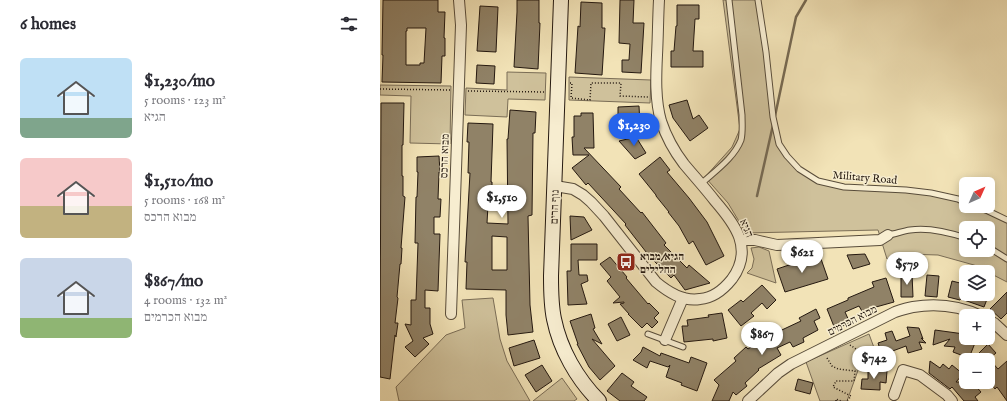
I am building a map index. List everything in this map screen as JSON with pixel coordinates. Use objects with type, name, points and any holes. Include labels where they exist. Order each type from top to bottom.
[{"type":"street","name":"מבוא הרכס","points":[[451,314],[461,25],[459,0]]},
{"type":"street","name":"נוף הרים","points":[[561,0],[551,276],[553,318],[560,341],[573,367],[599,401]]},
{"type":"street","name":"הגיא","points":[[555,186],[573,189],[591,202],[604,216],[656,282],[667,290],[683,298],[698,300],[709,297],[727,285],[734,275],[739,266],[742,252],[741,240],[735,226],[684,164],[673,148],[661,120],[657,97],[659,0]]},
{"type":"street","points":[[741,240],[755,240],[777,245],[880,240],[888,235]]},
{"type":"street","points":[[665,340],[683,298]]},
{"type":"street","name":"מבוא הכרמים","points":[[748,401],[791,364],[895,312],[912,307],[930,305],[951,306],[967,309]]},
{"type":"street","points":[[995,324],[1007,335]]},
{"type":"street","points":[[894,395],[903,370],[920,375],[947,395],[952,401]]},
{"type":"lane","points":[[701,184],[730,158],[740,140],[742,131],[741,107],[729,0]]},
{"type":"lane","name":"Military Road","points":[[758,0],[766,52],[773,117],[779,144],[787,156],[799,169],[818,181],[844,187],[906,190],[931,193],[959,200]]},
{"type":"lane","points":[[992,213],[1007,220]]},
{"type":"lane","points":[[888,235],[910,230],[933,230],[959,236]]},
{"type":"lane","points":[[995,251],[1007,259]]},
{"type":"lane","points":[[648,334],[683,347]]},
{"type":"path","points":[[558,82],[572,83],[571,98],[590,100],[591,83],[621,83],[620,96],[657,97]]},
{"type":"path","points":[[842,338],[856,349],[862,349],[870,352],[903,370]]},
{"type":"path","points":[[821,349],[832,366],[838,369],[855,371],[854,381],[836,381],[834,387],[851,396],[847,401]]},
{"type":"path","points":[[836,401],[836,399],[841,401]]},
{"type":"shaded area","points":[[723,0],[756,0],[777,145],[817,183],[931,195],[959,202],[959,213],[989,213],[1007,222],[1007,282],[995,276],[995,265],[974,265],[938,255],[905,254],[887,259],[878,230],[746,233],[728,203],[705,177],[732,147],[740,129]]},
{"type":"shaded area","points":[[507,72],[546,73],[545,100],[508,99],[507,117],[465,115],[466,88],[507,90]]},
{"type":"shaded area","points":[[569,77],[651,80],[650,103],[569,100]]},
{"type":"shaded area","points":[[380,85],[451,86],[450,144],[410,143],[411,96],[380,95]]},
{"type":"shaded area","points":[[759,247],[769,251],[776,283],[747,273],[752,268],[754,259],[751,248]]},
{"type":"shaded area","points":[[493,298],[500,339],[507,361],[530,401],[399,401],[396,387],[446,335],[465,328],[462,300]]},
{"type":"shaded area","points":[[869,334],[880,364],[861,362],[847,401],[820,401],[806,362]]},
{"type":"shaded area","points":[[562,378],[577,399],[574,401],[533,401]]},
{"type":"building","points":[[383,0],[438,0],[438,12],[445,12],[445,56],[442,56],[441,83],[382,82]],"holes":[[[407,28],[426,28],[424,63],[420,63],[420,65],[406,65]]]},
{"type":"building","points":[[517,0],[539,0],[540,23],[538,69],[514,67]]},
{"type":"building","points":[[620,0],[634,0],[633,23],[644,23],[641,73],[622,72],[622,60],[629,60],[630,44],[619,43]]},
{"type":"building","points":[[581,2],[602,3],[602,28],[605,28],[602,75],[575,73]]},
{"type":"building","points":[[677,5],[699,5],[699,19],[695,19],[693,51],[703,51],[703,67],[671,67],[671,51],[674,51],[677,26]]},
{"type":"building","points":[[480,6],[498,7],[496,52],[477,51]]},
{"type":"building","points":[[477,65],[495,66],[494,84],[476,83]]},
{"type":"building","points":[[687,100],[693,119],[699,115],[708,128],[690,141],[673,118],[669,105]]},
{"type":"building","points":[[381,103],[404,103],[402,176],[403,196],[405,197],[401,264],[395,323],[398,323],[396,337],[395,335],[390,379],[380,377]]},
{"type":"building","points":[[639,106],[640,125],[618,126],[618,107]]},
{"type":"building","points":[[510,110],[536,112],[535,133],[533,133],[532,215],[528,216],[530,305],[533,332],[508,335],[506,290],[466,289],[467,262],[465,262],[470,173],[468,173],[468,123],[493,124],[491,182],[492,205],[488,205],[487,223],[508,224],[508,139]],"holes":[[[492,236],[507,237],[507,270],[492,270]]]},
{"type":"building","points":[[581,113],[593,113],[594,148],[584,148],[621,187],[619,189],[641,213],[642,212],[666,243],[664,245],[687,268],[689,265],[710,283],[685,290],[674,275],[671,278],[650,257],[625,225],[626,224],[588,183],[586,185],[572,168],[589,155],[573,155],[572,137],[574,137],[574,116],[581,116]]},
{"type":"building","points":[[636,137],[646,153],[635,159],[619,141]]},
{"type":"building","points":[[439,156],[440,172],[438,199],[441,199],[440,217],[434,217],[434,234],[440,234],[438,291],[425,290],[425,308],[430,308],[430,324],[433,334],[423,338],[429,344],[415,357],[405,347],[413,341],[405,324],[411,325],[411,300],[416,300],[418,243],[415,243],[418,172],[417,157]]},
{"type":"building","points":[[660,157],[670,170],[667,172],[707,222],[724,256],[706,265],[693,241],[689,244],[669,212],[639,174]]},
{"type":"building","points":[[570,216],[584,217],[592,230],[571,240]]},
{"type":"building","points":[[571,244],[597,244],[597,260],[578,260],[579,275],[587,275],[588,281],[581,284],[587,304],[568,305],[567,271],[571,271]]},
{"type":"building","points":[[865,254],[870,264],[853,269],[847,255]]},
{"type":"building","points":[[820,256],[828,279],[785,292],[777,269]]},
{"type":"building","points":[[610,257],[648,304],[649,303],[659,313],[654,318],[658,322],[652,328],[647,323],[642,328],[620,304],[624,302],[613,303],[620,297],[607,281],[611,277],[600,264]]},
{"type":"building","points":[[912,274],[913,297],[901,297],[901,275]]},
{"type":"building","points":[[927,275],[939,276],[937,297],[925,296]]},
{"type":"building","points":[[886,278],[894,302],[876,307],[863,313],[859,306],[845,312],[850,323],[835,329],[827,309],[874,287],[872,282]]},
{"type":"building","points":[[952,281],[959,283],[959,300],[948,297]]},
{"type":"building","points":[[762,285],[776,300],[767,309],[762,303],[751,313],[754,316],[741,326],[728,310],[741,300],[743,302]]},
{"type":"building","points":[[1007,292],[1007,313],[1001,319],[995,314],[995,309],[990,309]]},
{"type":"building","points":[[967,301],[986,301],[984,307]]},
{"type":"building","points":[[816,309],[820,318],[814,321],[818,330],[803,338],[804,342],[793,347],[790,342],[777,348],[781,355],[758,369],[759,370],[745,383],[747,386],[736,395],[733,392],[729,401],[712,401],[719,385],[714,380],[736,361],[734,358],[746,347],[748,349],[769,335],[801,321],[799,318]]},
{"type":"building","points":[[722,313],[727,338],[713,341],[713,339],[684,342],[682,326],[688,326],[687,320],[709,317],[708,315]]},
{"type":"building","points":[[591,314],[595,328],[593,329],[602,344],[592,339],[615,366],[600,380],[589,367],[577,344],[570,321]]},
{"type":"building","points":[[621,317],[630,335],[617,341],[608,324]]},
{"type":"building","points":[[907,327],[919,328],[923,339],[921,338],[926,343],[919,342],[922,349],[908,353],[906,346],[882,355],[878,343],[887,340],[885,333],[892,331],[896,341],[910,336]]},
{"type":"building","points":[[935,330],[959,333],[959,345],[974,345],[971,353],[959,353],[959,354],[953,352],[955,347],[944,346],[950,339],[933,345]]},
{"type":"building","points":[[534,340],[540,358],[514,366],[509,348]]},
{"type":"building","points":[[989,345],[996,353],[995,354],[979,353]]},
{"type":"building","points":[[643,347],[660,356],[661,353],[689,363],[691,357],[707,363],[697,391],[666,377],[670,365],[668,367],[650,361],[647,368],[633,360],[641,352]]},
{"type":"building","points":[[930,361],[940,368],[943,364],[949,369],[952,365],[959,371],[959,379],[956,382],[959,382],[959,389],[978,389],[981,392],[975,397],[978,401],[964,401],[952,387],[950,389],[929,373]]},
{"type":"building","points":[[1007,361],[1007,401],[997,387],[995,389],[995,366],[998,369]]},
{"type":"building","points":[[542,365],[552,381],[536,392],[525,375]]},
{"type":"building","points":[[868,370],[887,371],[886,383],[880,382],[880,390],[861,389],[862,379],[868,379]]},
{"type":"building","points":[[622,373],[634,382],[631,386],[647,397],[644,401],[620,401],[607,391]]},
{"type":"building","points":[[798,379],[813,383],[810,394],[795,390]]},
{"type":"waterway","points":[[775,116],[796,17],[806,0]]},
{"type":"waterway","points":[[757,196],[773,125]]},
{"type":"place","name":"הגיא/מבוא החלילים","points":[[626,262]]}]
